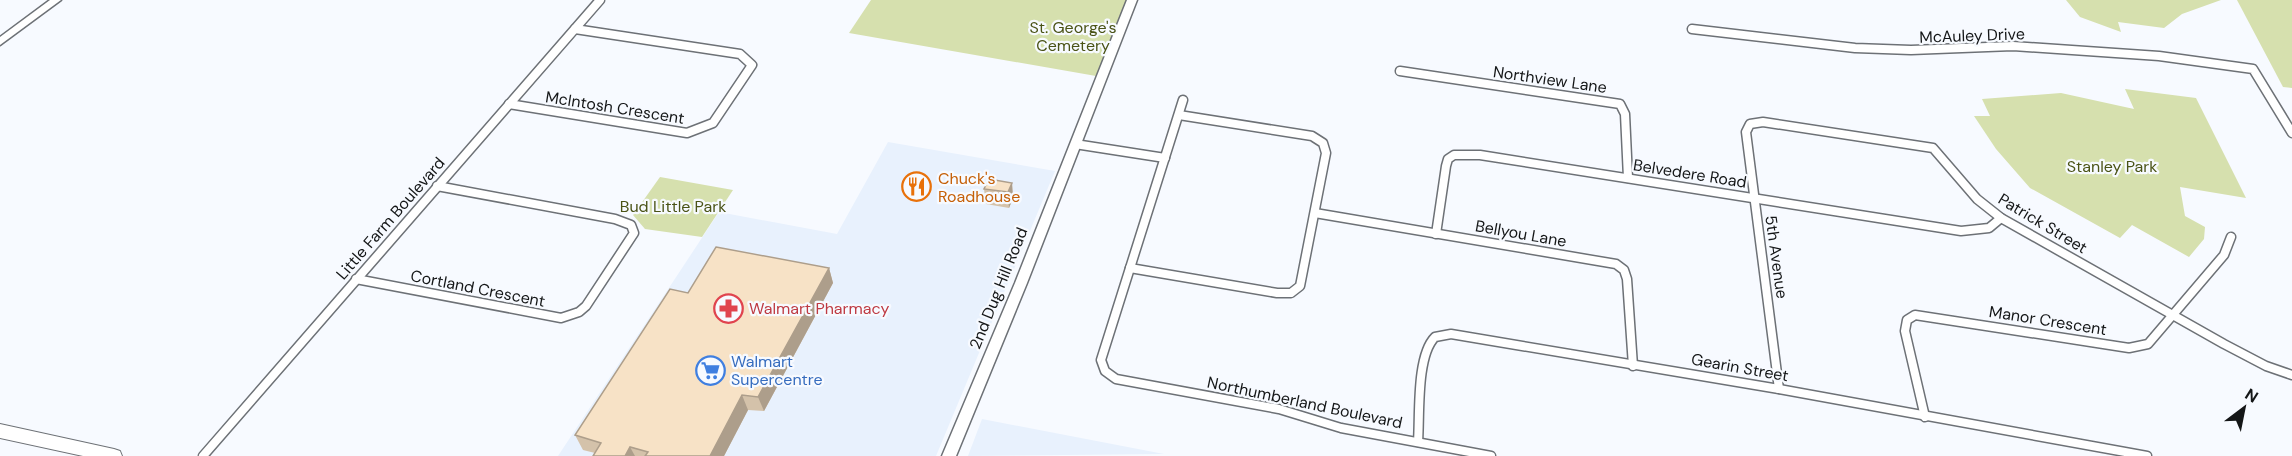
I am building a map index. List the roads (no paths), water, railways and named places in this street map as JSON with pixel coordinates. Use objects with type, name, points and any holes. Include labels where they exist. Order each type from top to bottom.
[{"type":"main road","points":[[0,431],[114,456]]},
{"type":"street","points":[[0,42],[56,0]]},
{"type":"street","name":"Little Farm Boulevard","points":[[203,456],[600,0]]},
{"type":"street","name":"2nd Dug Hill Road","points":[[949,456],[1132,0]]},
{"type":"street","name":"McIntosh Crescent","points":[[509,104],[687,133],[706,128],[713,123],[752,65],[750,60],[740,54],[575,28]]},
{"type":"street","name":"McAuley Drive","points":[[1692,29],[1855,48],[1911,50],[2013,46],[2159,56],[2253,69]]},
{"type":"street","points":[[2253,69],[2291,131]]},
{"type":"street","name":"Northview Lane","points":[[1400,71],[1620,104],[1625,114],[1628,178]]},
{"type":"street","points":[[1076,144],[1165,158],[1183,100]]},
{"type":"street","points":[[1130,268],[1277,293],[1291,292],[1300,286],[1326,153],[1323,143],[1312,136],[1179,115]]},
{"type":"street","name":"Patrick Street","points":[[1746,130],[1750,124],[1763,122],[1933,148],[1977,199],[2001,218],[2266,366],[2292,375]]},
{"type":"street","name":"5th Avenue","points":[[1746,130],[1779,389]]},
{"type":"street","name":"Belvedere Road","points":[[1436,234],[1448,159],[1454,155],[1480,155],[1961,231],[1989,228],[2001,218]]},
{"type":"street","name":"Northumberland Boulevard","points":[[1165,158],[1101,360],[1105,371],[1116,379],[1279,409],[1341,428],[1491,456]]},
{"type":"street","name":"Cortland Crescent","points":[[356,279],[561,318],[570,316],[586,306],[634,233],[631,225],[615,219],[437,186]]},
{"type":"street","name":"Bellyou Lane","points":[[1315,213],[1623,267],[1628,286],[1633,366]]},
{"type":"street","name":"Manor Crescent","points":[[1925,417],[1905,331],[1907,320],[1915,315],[2129,348],[2148,344],[2224,255],[2231,237]]},
{"type":"street","name":"Gearin Street","points":[[1418,442],[1424,354],[1433,338],[1441,334],[1779,389],[2147,456]]},
{"type":"place","name":"Chuck's Roadhouse","points":[[917,187]]},
{"type":"place","name":"Walmart Pharmacy","points":[[728,308]]},
{"type":"place","name":"Walmart Supercentre","points":[[710,370]]},
{"type":"park label","name":"St. George's Cemetery","points":[[1073,36]]},
{"type":"park label","name":"Stanley Park","points":[[2112,166]]},
{"type":"park label","name":"Bud Little Park","points":[[673,206]]}]
